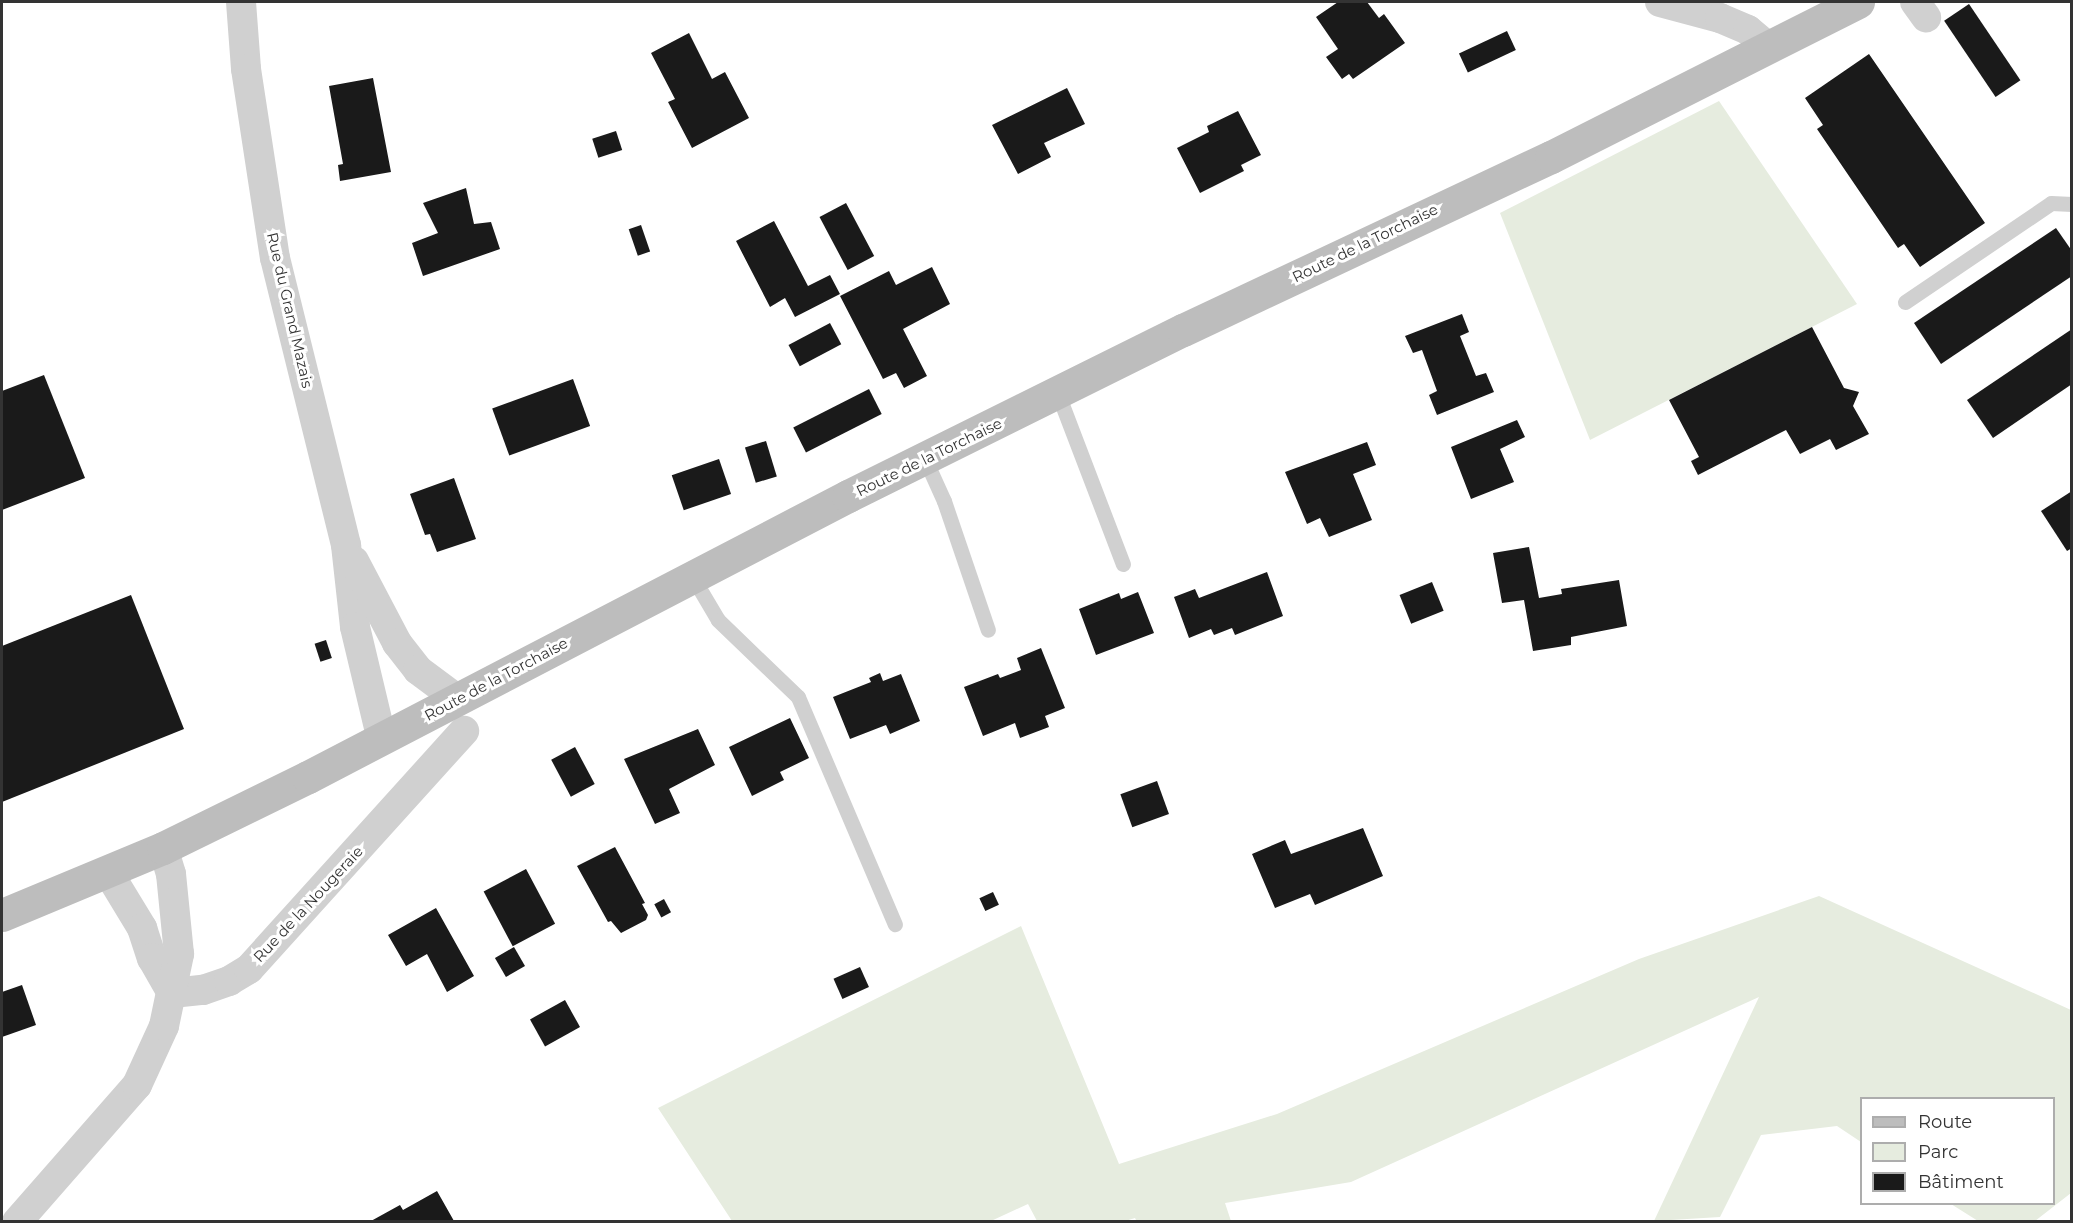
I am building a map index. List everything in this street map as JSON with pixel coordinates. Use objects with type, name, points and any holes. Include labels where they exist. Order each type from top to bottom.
[{"type":"main road","name":"Route de la Torchaise","points":[[2,915],[163,848],[382,740],[692,576],[1182,330],[1551,157],[1858,2]]},
{"type":"street","name":"Rue du Grand Mazais","points":[[241,2],[246,69],[275,258],[346,544],[355,627],[382,740]]},
{"type":"street","points":[[1660,2],[1720,18],[1748,30],[1768,47]]},
{"type":"street","name":"Rue du Grand Mazais","points":[[346,544],[397,643],[418,670],[458,699]]},
{"type":"street","name":"Rue de la Nougeraie","points":[[172,993],[212,987],[249,969],[464,731]]},
{"type":"street","points":[[17,1221],[137,1085],[164,1026],[179,954],[171,874],[163,848]]},
{"type":"street","points":[[108,872],[138,920],[152,958],[172,993]]},
{"type":"lane","points":[[1905,302],[2050,203],[2072,204]]},
{"type":"lane","points":[[1058,394],[1123,564]]},
{"type":"lane","points":[[925,459],[944,501],[988,630]]},
{"type":"lane","points":[[692,576],[718,620],[798,697],[896,924]]},
{"type":"green space","points":[[1719,101],[1857,304],[1590,440],[1500,213]]},
{"type":"green space","points":[[1819,896],[2071,1010],[2071,1193],[2035,1221],[1978,1221],[1953,1205],[2055,1205],[2055,1097],[1860,1097],[1860,1141],[1837,1126],[1761,1135],[1720,1217],[1654,1221],[1759,997],[1351,1182],[1225,1203],[1231,1221],[1137,1222],[1135,1218],[1122,1222],[1037,1221],[1028,1204],[991,1221],[732,1221],[658,1108],[1021,926],[1119,1164],[1277,1114],[1639,959]]},
{"type":"building","points":[[1338,2],[1367,2],[1379,18],[1384,14],[1405,43],[1353,79],[1349,74],[1342,79],[1326,57],[1338,49],[1316,17]]},
{"type":"building","points":[[1969,4],[2020,80],[1996,97],[1944,21]]},
{"type":"building","points":[[1507,31],[1516,50],[1468,72],[1459,53]]},
{"type":"building","points":[[689,33],[712,79],[725,72],[749,118],[692,148],[668,102],[675,99],[651,53]]},
{"type":"building","points":[[1869,54],[1985,223],[1920,267],[1904,244],[1898,248],[1817,129],[1823,125],[1805,98]]},
{"type":"building","points":[[373,78],[391,172],[340,181],[338,165],[343,164],[329,86]]},
{"type":"building","points":[[1067,88],[1085,124],[1044,143],[1051,157],[1018,174],[992,125]]},
{"type":"building","points":[[1238,111],[1261,155],[1241,165],[1244,171],[1200,193],[1177,148],[1209,132],[1207,126]]},
{"type":"building","points":[[616,131],[622,150],[598,158],[592,139]]},
{"type":"building","points":[[466,188],[474,224],[491,222],[500,249],[423,276],[412,243],[438,233],[423,203]]},
{"type":"building","points":[[846,203],[874,256],[848,270],[820,217]]},
{"type":"building","points":[[774,221],[808,286],[830,275],[840,294],[795,317],[785,298],[770,307],[736,241]]},
{"type":"building","points":[[641,225],[650,251],[638,256],[629,229]]},
{"type":"building","points":[[2056,228],[2072,251],[2072,276],[1941,364],[1914,323]]},
{"type":"building","points":[[932,267],[950,304],[903,329],[927,376],[904,388],[896,373],[883,379],[840,296],[889,271],[896,285]]},
{"type":"building","points":[[1462,314],[1469,332],[1460,336],[1476,376],[1486,373],[1494,392],[1437,415],[1429,395],[1437,391],[1422,350],[1413,353],[1405,336]]},
{"type":"building","points":[[830,323],[841,344],[800,366],[789,345]]},
{"type":"building","points":[[1812,327],[1844,388],[1859,392],[1853,406],[1869,434],[1836,450],[1830,439],[1800,454],[1786,430],[1698,475],[1691,461],[1699,457],[1669,400]]},
{"type":"building","points":[[2072,329],[2072,384],[1993,438],[1967,400]]},
{"type":"building","points":[[44,375],[85,478],[2,510],[2,391]]},
{"type":"building","points":[[573,379],[590,426],[509,455],[492,408]]},
{"type":"building","points":[[869,389],[882,414],[806,453],[793,428]]},
{"type":"building","points":[[1517,420],[1525,437],[1500,449],[1514,482],[1471,499],[1451,447]]},
{"type":"building","points":[[766,441],[777,476],[756,483],[745,447]]},
{"type":"building","points":[[1367,442],[1376,465],[1353,474],[1372,520],[1329,537],[1320,518],[1307,524],[1285,472]]},
{"type":"building","points":[[719,459],[731,494],[684,510],[672,475]]},
{"type":"building","points":[[454,478],[476,539],[437,552],[430,534],[425,535],[410,494]]},
{"type":"building","points":[[2072,491],[2072,548],[2067,551],[2041,511]]},
{"type":"building","points":[[1529,547],[1539,598],[1562,594],[1561,589],[1619,580],[1627,626],[1571,637],[1571,645],[1533,651],[1524,600],[1502,603],[1493,553]]},
{"type":"building","points":[[1267,572],[1283,616],[1235,635],[1232,628],[1214,635],[1211,629],[1189,638],[1174,597],[1195,589],[1199,598]]},
{"type":"building","points":[[1432,582],[1444,611],[1411,624],[1400,595]]},
{"type":"building","points":[[1138,592],[1154,633],[1096,655],[1079,609],[1119,593],[1121,599]]},
{"type":"building","points":[[131,595],[184,729],[2,802],[2,646]]},
{"type":"building","points":[[326,640],[332,658],[320,662],[315,644]]},
{"type":"building","points":[[1041,648],[1065,708],[1045,716],[1049,727],[1020,738],[1015,723],[983,736],[964,687],[998,674],[1000,678],[1021,670],[1017,658]]},
{"type":"building","points":[[880,673],[883,681],[901,674],[920,721],[890,734],[886,725],[850,739],[833,697],[871,682],[869,678]]},
{"type":"building","points":[[790,718],[809,758],[780,772],[784,780],[752,796],[729,747]]},
{"type":"building","points":[[698,729],[715,765],[669,789],[680,813],[655,824],[624,759]]},
{"type":"building","points":[[575,747],[595,784],[571,797],[551,760]]},
{"type":"building","points":[[1157,781],[1169,814],[1132,827],[1120,794]]},
{"type":"building","points":[[1363,828],[1383,876],[1315,905],[1310,894],[1275,908],[1252,854],[1285,840],[1291,854]]},
{"type":"building","points":[[615,847],[645,903],[642,904],[648,915],[646,920],[621,933],[611,921],[608,922],[577,866]]},
{"type":"building","points":[[526,869],[555,924],[513,946],[484,892]]},
{"type":"building","points":[[993,892],[999,905],[985,911],[979,898]]},
{"type":"building","points":[[664,899],[671,912],[661,917],[654,904]]},
{"type":"building","points":[[436,908],[474,976],[447,992],[427,954],[406,966],[388,935]]},
{"type":"building","points":[[514,947],[525,966],[506,977],[495,958]]},
{"type":"building","points":[[860,967],[869,987],[842,999],[834,979]]},
{"type":"building","points":[[22,985],[36,1025],[2,1037],[2,992]]},
{"type":"building","points":[[565,1000],[580,1027],[545,1047],[530,1019]]},
{"type":"building","points":[[437,1191],[454,1221],[371,1221],[400,1205],[403,1210]]}]
